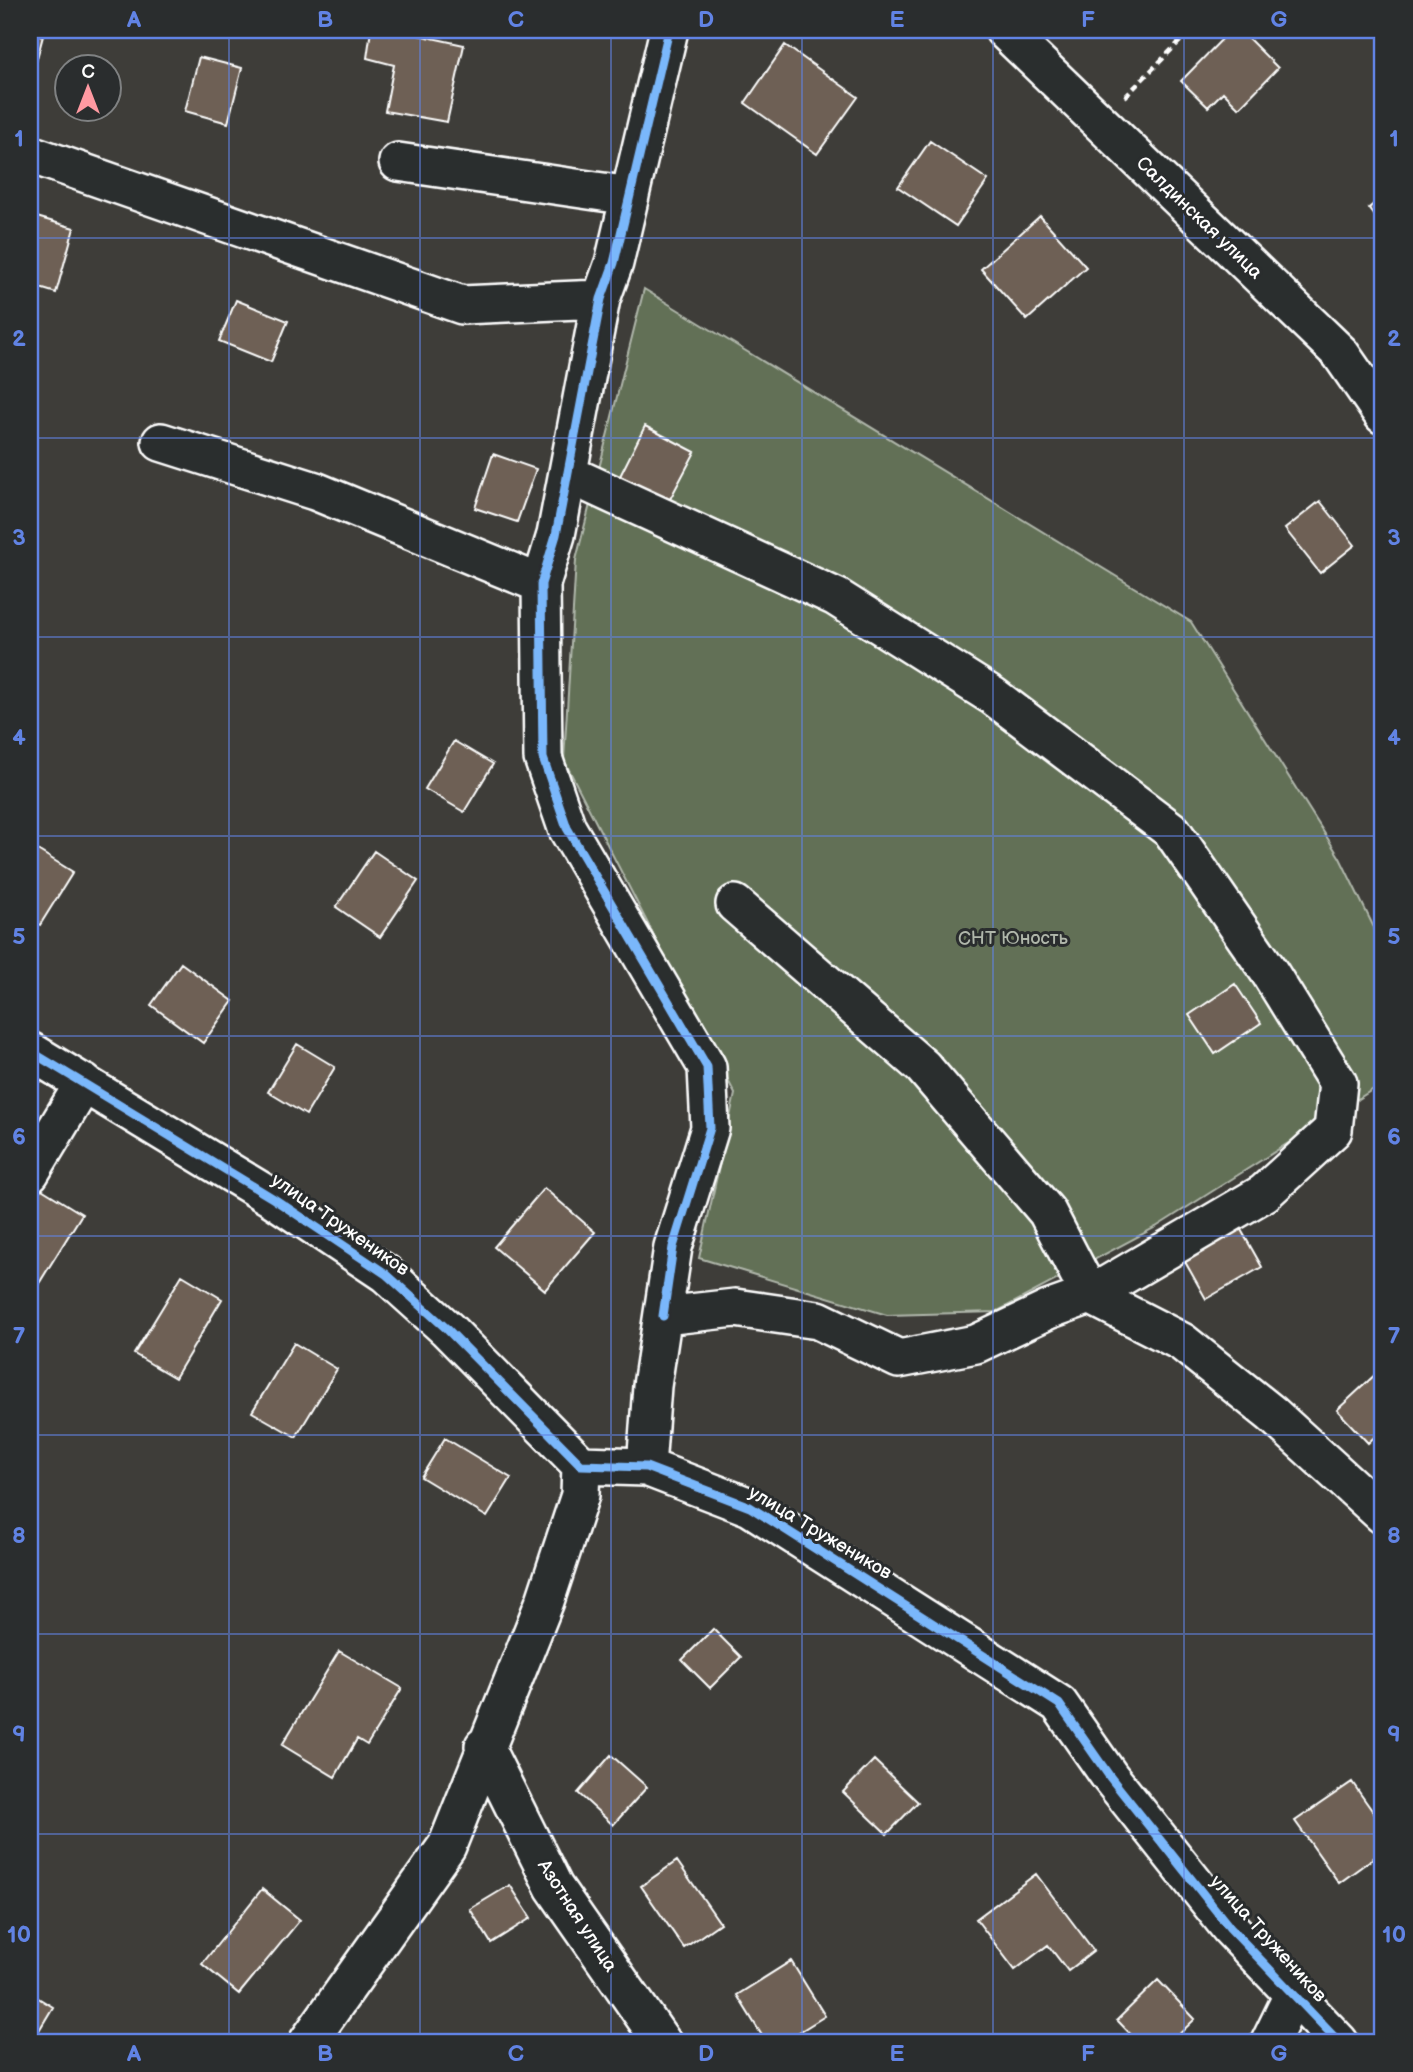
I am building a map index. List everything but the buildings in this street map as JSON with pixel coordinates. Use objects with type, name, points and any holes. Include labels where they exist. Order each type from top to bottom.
[{"type":"street","points":[[646,1467],[652,1386],[673,1247],[710,1128],[707,1067],[567,828],[543,758],[541,584],[556,535],[601,299],[614,263],[669,30]]},
{"type":"street","name":"Салдинская улица","points":[[1004,30],[1340,353],[1383,415]]},
{"type":"street","points":[[30,155],[462,305],[601,299]]},
{"type":"street","points":[[398,162],[629,196]]},
{"type":"street","points":[[162,442],[315,491],[541,584]]},
{"type":"street","points":[[568,474],[836,597],[993,696],[1172,831],[1270,973],[1338,1083],[1333,1130],[1264,1193],[1090,1295],[1048,1310],[976,1344],[899,1359],[818,1320],[735,1308],[663,1316]]},
{"type":"street","points":[[735,904],[923,1067],[1047,1212],[1090,1295],[1182,1342],[1272,1414],[1383,1515]]},
{"type":"street","name":"улица Тружеников","points":[[30,1051],[274,1199],[386,1274],[447,1329],[581,1465],[646,1467],[750,1507],[1059,1704],[1110,1777],[1230,1928],[1339,2042]]},
{"type":"street","points":[[30,1174],[84,1083]]},
{"type":"street","points":[[308,2042],[447,1846],[484,1746],[549,1588],[580,1496],[581,1465]]},
{"type":"street","name":"Азотная улица","points":[[484,1746],[554,1887],[662,2042]]},
{"type":"street","points":[[1270,2042],[1293,1995]]},
{"type":"path","points":[[1100,123],[1191,30]]},
{"type":"green space","name":"СНТ Юность","points":[[644,289],[1191,622],[1340,858],[1383,946],[1383,1083],[1156,1227],[996,1312],[887,1315],[699,1258],[735,1094],[564,760],[576,560]]},
{"type":"cycle path","points":[[663,1316],[673,1247],[710,1128],[707,1067],[567,828],[543,758],[541,584],[556,535],[601,299],[614,263],[669,30]]},
{"type":"cycle path","points":[[30,1051],[274,1199],[386,1274],[447,1329],[581,1465],[646,1467],[750,1507],[1059,1704],[1110,1777],[1230,1928],[1339,2042]]}]
